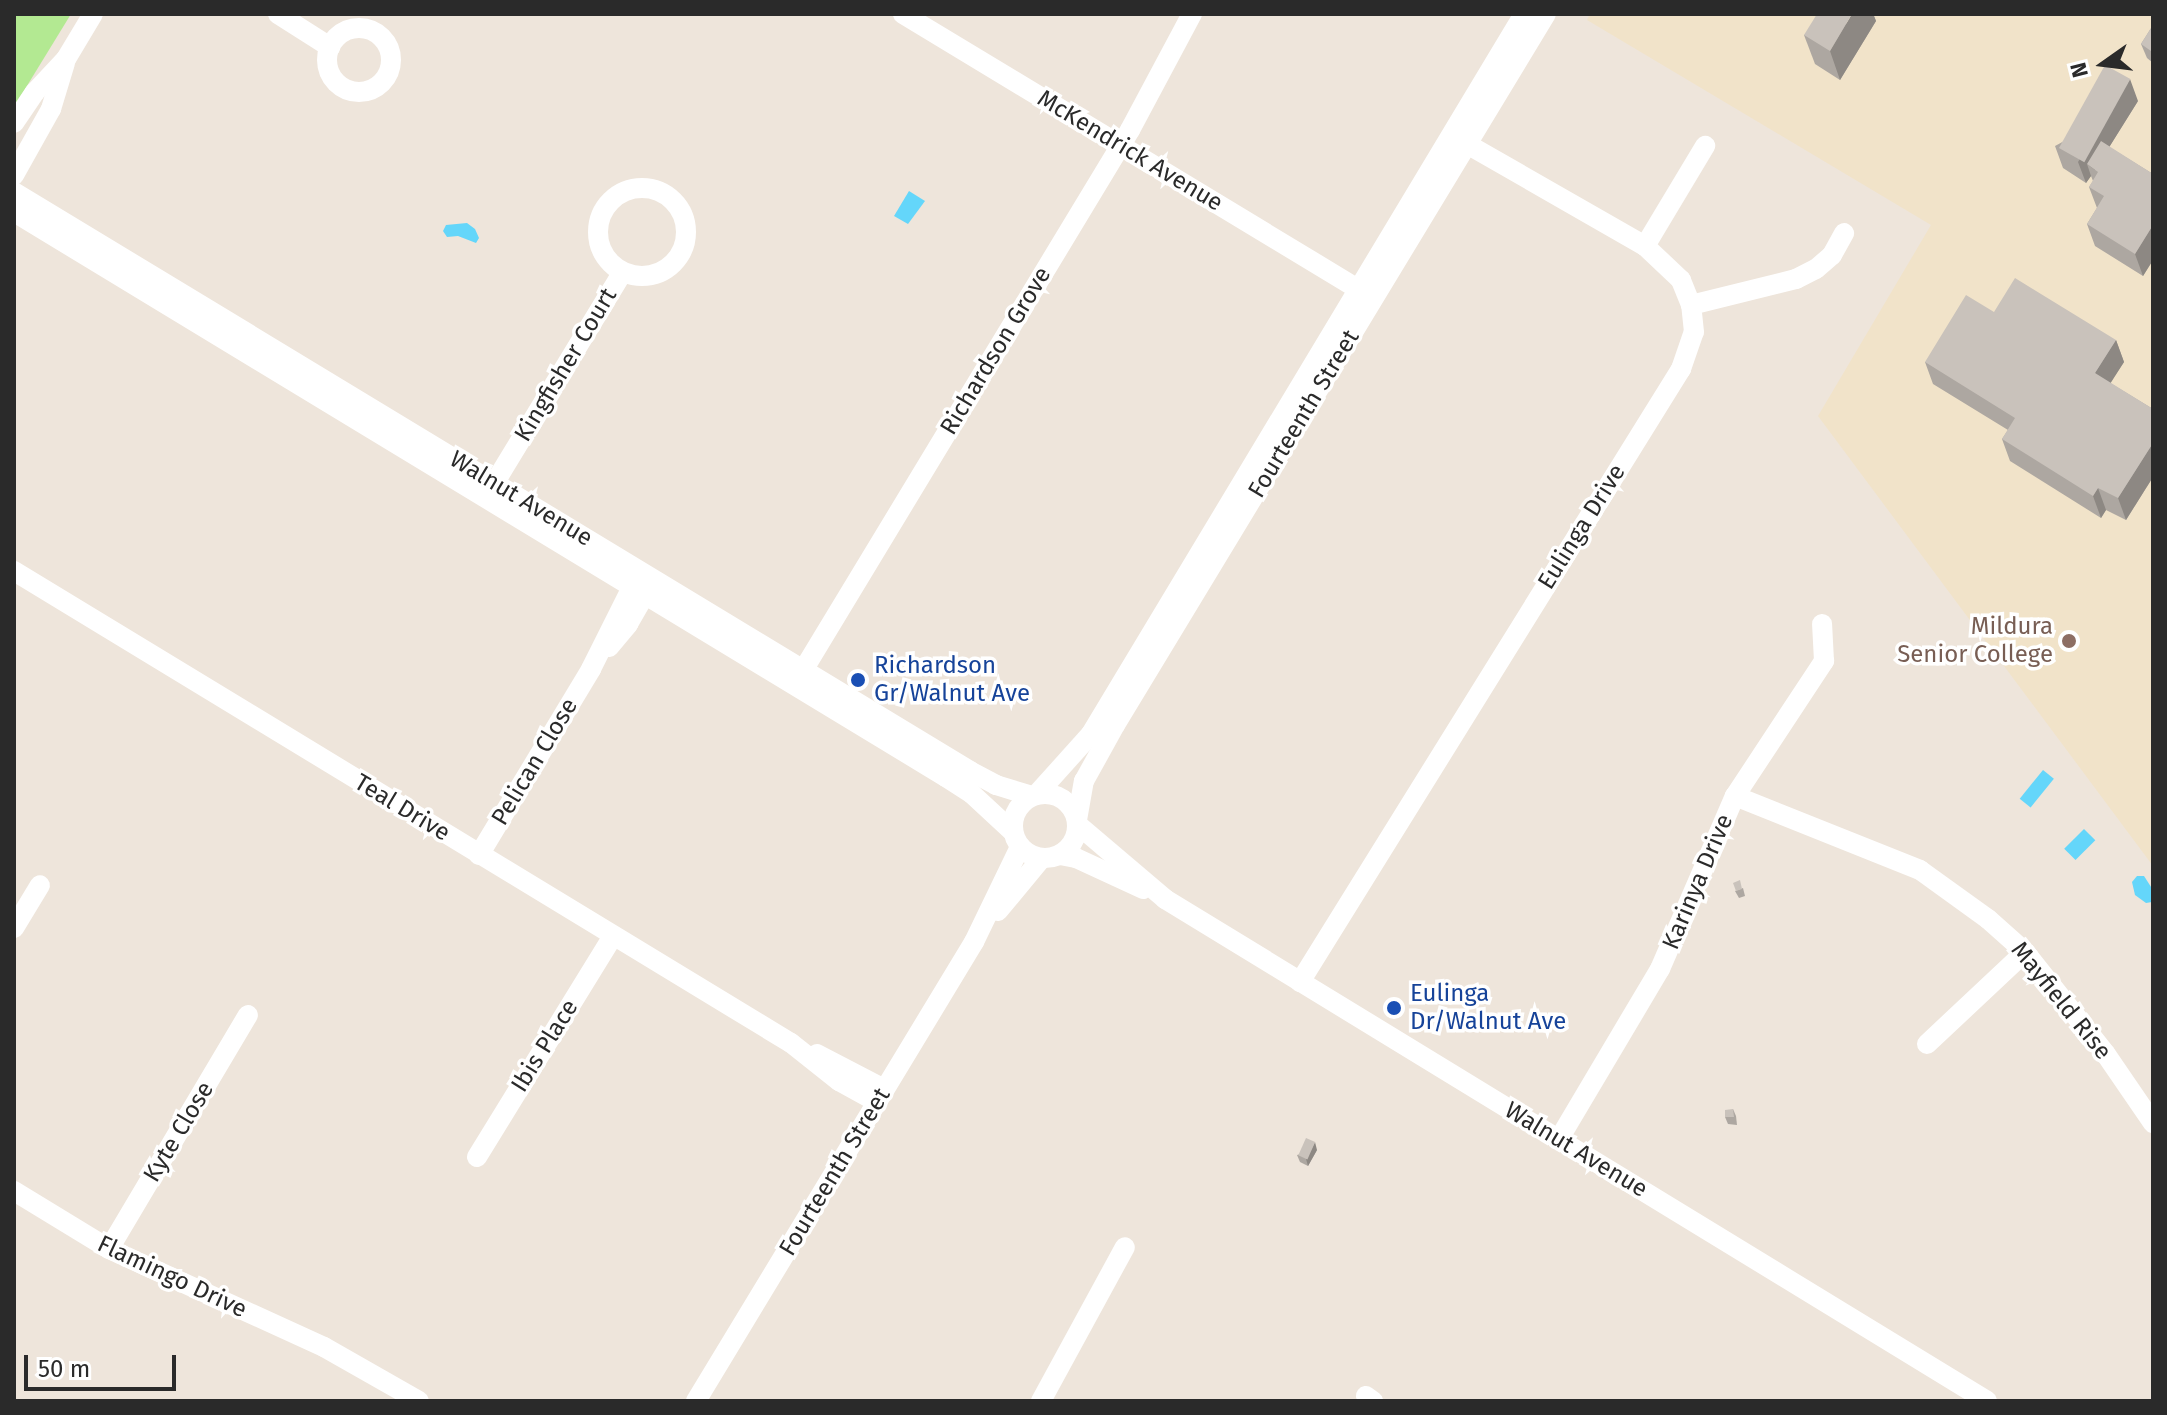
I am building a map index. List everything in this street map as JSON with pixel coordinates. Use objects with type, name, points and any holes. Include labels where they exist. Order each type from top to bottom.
[{"type":"street","points":[[14,123],[35,92],[66,59],[93,14]]},
{"type":"street","points":[[278,14],[330,47]]},
{"type":"street","name":"McKendrick Avenue","points":[[903,14],[1358,289]]},
{"type":"street","name":"Richardson Grove","points":[[799,678],[1121,146],[1192,14]]},
{"type":"street","name":"Fourteenth Street","points":[[1034,795],[1091,734],[1524,14]]},
{"type":"street","name":"Fourteenth Street","points":[[1077,822],[1084,781],[1115,725],[1546,14]]},
{"type":"street","points":[[14,175],[51,109],[66,59]]},
{"type":"street","points":[[1467,144],[1645,246],[1681,280],[1691,305],[1796,279],[1816,269],[1832,255],[1844,233]]},
{"type":"street","points":[[1645,246],[1705,146]]},
{"type":"street","name":"Kingfisher Court","points":[[649,188],[663,193],[683,216],[687,234],[683,250],[675,263],[658,274],[643,277],[622,273],[607,260],[597,236],[605,206],[630,189],[649,188]]},
{"type":"street","name":"Walnut Avenue","points":[[14,192],[642,586],[799,678],[983,778],[1034,795]]},
{"type":"street","name":"Walnut Avenue","points":[[14,212],[490,490]]},
{"type":"street","name":"Kingfisher Court","points":[[490,490],[622,273]]},
{"type":"street","name":"Eulinga Drive","points":[[1300,982],[1681,369],[1694,332],[1691,305]]},
{"type":"street","name":"Teal Drive","points":[[14,571],[791,1043],[847,1068],[881,1096]]},
{"type":"street","name":"Pelican Close","points":[[479,855],[591,669],[628,624],[642,586]]},
{"type":"street","name":"Karinya Drive","points":[[1559,1139],[1660,969],[1735,796],[1824,661],[1822,624]]},
{"type":"street","name":"Walnut Avenue","points":[[799,678],[972,794],[1016,839]]},
{"type":"street","points":[[1047,793],[1067,802],[1077,822],[1073,842],[1051,857],[1016,839],[1016,810],[1034,795],[1047,793]]},
{"type":"street","name":"Mayfield Rise","points":[[1735,796],[1920,870],[1988,919],[2025,952],[2134,1091],[2153,1123]]},
{"type":"street","name":"Walnut Avenue","points":[[1077,822],[1165,899]]},
{"type":"street","name":"Fourteenth Street","points":[[696,1401],[974,942],[1016,839]]},
{"type":"street","name":"Fourteenth Street","points":[[974,942],[1051,857]]},
{"type":"street","name":"Walnut Avenue","points":[[1051,857],[1076,858],[1165,899],[1987,1401]]},
{"type":"street","points":[[14,928],[40,885]]},
{"type":"street","name":"Ibis Place","points":[[477,1157],[613,936]]},
{"type":"street","points":[[1927,1044],[2025,952]]},
{"type":"street","name":"Kyte Close","points":[[109,1249],[248,1015]]},
{"type":"street","name":"Flamingo Drive","points":[[14,1191],[109,1249],[324,1347],[419,1401]]},
{"type":"street","points":[[1041,1401],[1125,1247]]},
{"type":"shaded area","name":"Mildura Senior College","points":[[1590,14],[2153,14],[2153,866],[1818,416],[1931,225],[1587,20]]},
{"type":"green space","points":[[14,14],[71,14],[14,107]]},
{"type":"water","points":[[909,191],[925,201],[908,224],[894,216]]},
{"type":"water","points":[[467,223],[475,229],[479,238],[476,243],[458,236],[447,237],[443,231],[446,225]]},
{"type":"water","points":[[2043,770],[2054,779],[2031,808],[2020,799]]},
{"type":"water","points":[[2084,829],[2095,840],[2076,860],[2064,849]]},
{"type":"water","points":[[2137,876],[2144,876],[2153,890],[2152,902],[2146,903],[2135,895],[2132,882]]},
{"type":"building","points":[[1817,14],[1852,14],[1830,51],[1804,35]]},
{"type":"building","points":[[2153,25],[2153,48],[2151,51],[2141,44]]},
{"type":"building","points":[[2105,65],[2130,79],[2084,162],[2059,148]]},
{"type":"building","points":[[2101,141],[2153,174],[2153,225],[2135,254],[2087,224],[2104,196],[2089,187],[2098,172],[2087,164]]},
{"type":"building","points":[[2015,278],[2116,340],[2095,373],[2153,409],[2153,443],[2118,498],[2098,488],[2093,496],[2002,439],[2015,418],[1925,362],[1966,295],[1994,312]]},
{"type":"building","points":[[1740,880],[1742,889],[1736,891],[1733,883]]},
{"type":"building","points":[[1733,1109],[1734,1117],[1725,1117],[1725,1110]]},
{"type":"building","points":[[1306,1138],[1315,1142],[1307,1159],[1298,1155]]},
{"type":"place","name":"Mildura Senior College","points":[[2069,641]]},
{"type":"place","name":"Richardson Gr/Walnut Ave","points":[[858,680]]},
{"type":"place","name":"Eulinga Dr/Walnut Ave","points":[[1394,1008]]}]
